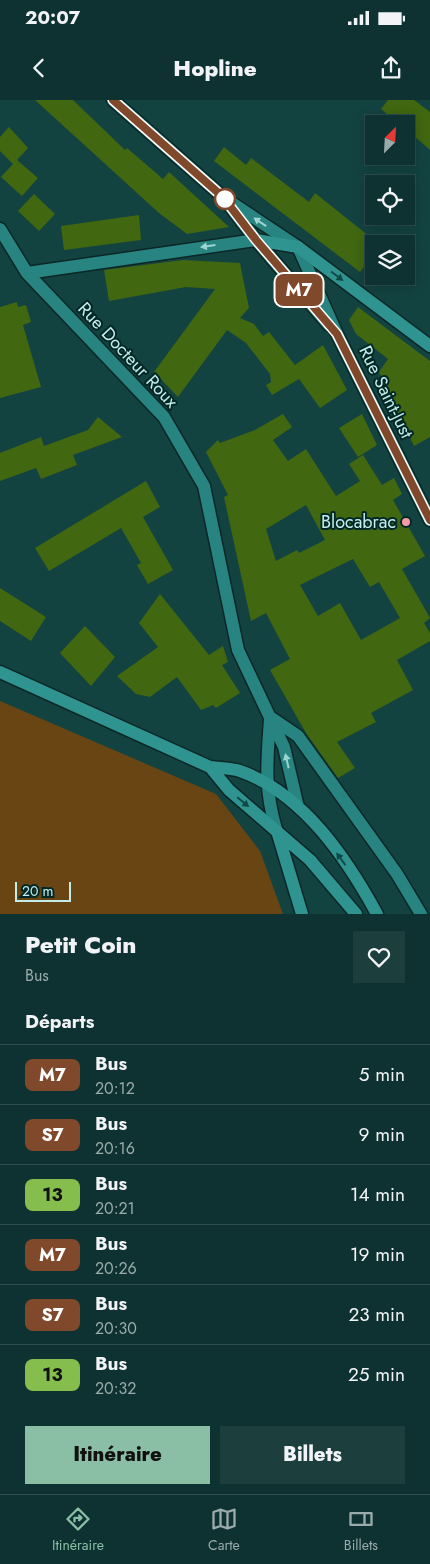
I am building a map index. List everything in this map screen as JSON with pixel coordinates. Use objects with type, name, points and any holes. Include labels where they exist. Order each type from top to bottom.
[{"type":"main road","points":[[113,100],[223,197],[256,240],[298,247],[430,346]]},
{"type":"main road","points":[[0,672],[210,767],[239,771],[266,784],[298,807],[322,833],[357,880],[378,914]]},
{"type":"main road","points":[[210,767],[229,790],[276,828],[310,860],[354,913]]},
{"type":"main road","points":[[276,828],[302,914]]},
{"type":"main road","points":[[354,913],[357,880]]},
{"type":"street","points":[[223,197],[298,247]]},
{"type":"street","name":"Rue Docteur Roux","points":[[0,229],[27,273],[164,417],[204,486],[238,650],[284,747],[298,807]]},
{"type":"street","points":[[27,273],[256,240]]},
{"type":"street","name":"Rue Saint-Just","points":[[256,240],[337,334]]},
{"type":"street","name":"Rue Saint-Just","points":[[298,247],[337,334],[430,520]]},
{"type":"street","points":[[270,716],[298,736],[397,874],[421,914]]},
{"type":"street","name":"Rue Docteur Roux","points":[[270,716],[266,784],[268,803],[276,828]]},
{"type":"shaded area","points":[[0,701],[216,794],[260,851],[283,914],[0,914]]},
{"type":"building","points":[[35,100],[73,100],[125,150],[127,148],[163,179],[169,172],[229,227],[187,234],[159,213]]},
{"type":"building","points":[[388,100],[414,100],[430,112],[430,150],[415,137],[415,115],[388,115],[381,109]]},
{"type":"building","points":[[9,127],[28,148],[17,160],[38,178],[22,196],[1,177],[13,164],[0,151],[0,137]]},
{"type":"building","points":[[224,147],[246,165],[251,158],[309,202],[315,193],[368,235],[365,235],[365,266],[360,272],[214,161]]},
{"type":"building","points":[[34,194],[55,214],[39,231],[18,211]]},
{"type":"building","points":[[139,215],[141,240],[64,250],[61,226]]},
{"type":"building","points":[[183,260],[240,263],[249,308],[240,318],[254,324],[263,336],[269,332],[295,365],[323,345],[347,390],[320,408],[299,379],[272,395],[266,385],[271,382],[270,374],[246,343],[227,330],[178,397],[154,372],[215,289],[186,287],[109,301],[104,270]]},
{"type":"building","points":[[17,302],[18,307],[26,305],[31,322],[23,325],[41,387],[0,398],[0,307]]},
{"type":"building","points":[[358,307],[430,361],[430,437],[414,446],[379,372],[388,359],[356,334],[349,320]]},
{"type":"building","points":[[283,414],[292,427],[273,440],[288,461],[306,449],[336,496],[360,481],[349,464],[363,455],[382,485],[394,478],[402,494],[393,500],[425,556],[402,569],[430,618],[424,623],[430,633],[430,641],[397,660],[413,690],[371,713],[376,722],[337,742],[355,768],[338,778],[306,733],[270,670],[290,659],[266,613],[251,621],[224,497],[228,495],[206,452],[218,440],[220,443],[255,430]],"holes":[[[306,505],[325,540],[299,553],[297,550],[276,561],[266,529]],[[353,559],[370,587],[379,582],[400,618],[361,640],[340,603],[318,616],[300,585]]]},
{"type":"building","points":[[362,414],[377,445],[358,457],[339,428]]},
{"type":"building","points":[[98,417],[122,437],[73,455],[77,465],[41,479],[36,468],[0,481],[0,453],[41,437],[44,446],[88,430]]},
{"type":"building","points":[[146,481],[160,507],[143,517],[173,570],[148,584],[137,565],[141,563],[121,528],[49,571],[35,548]]},
{"type":"building","points":[[0,588],[46,617],[31,641],[0,621]]},
{"type":"building","points":[[160,594],[209,655],[223,646],[228,662],[222,665],[240,693],[216,708],[213,705],[201,710],[177,677],[150,697],[136,694],[117,676],[158,647],[139,623]]},
{"type":"building","points":[[85,626],[115,657],[91,686],[60,653]]},
{"type":"bus line","name":"M7","points":[[113,100],[174,156],[223,197],[256,240],[337,334],[430,520]]},
{"type":"place","name":"Blocabrac","points":[[406,522]]}]
